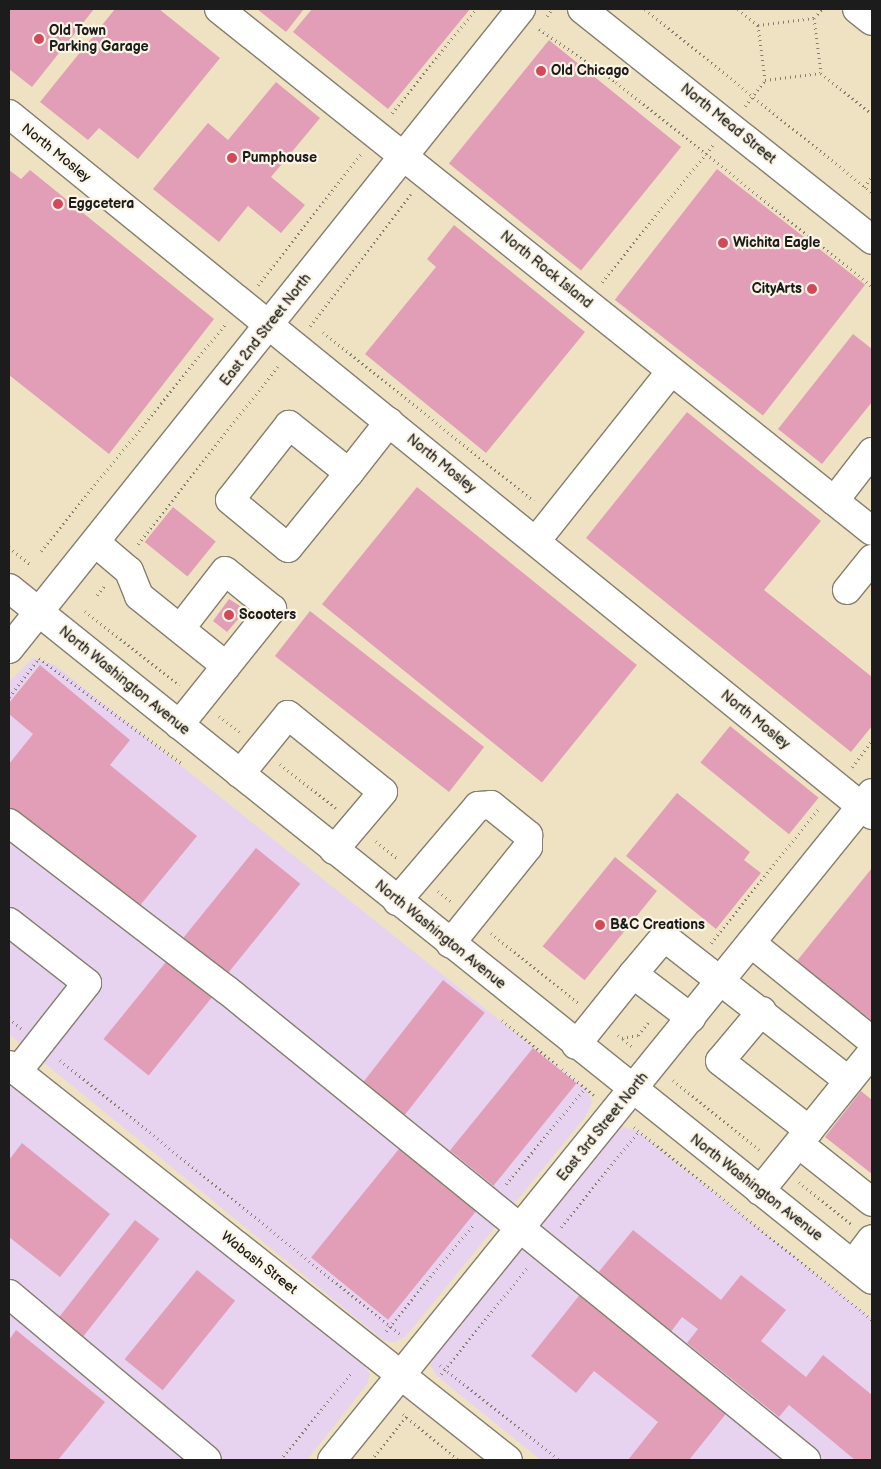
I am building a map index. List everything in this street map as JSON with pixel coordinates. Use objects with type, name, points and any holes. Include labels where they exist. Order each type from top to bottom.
[{"type":"street","name":"North Rock Island","points":[[219,9],[872,531]]},
{"type":"street","name":"North Mead Street","points":[[582,9],[870,234]]},
{"type":"street","points":[[857,9],[872,21]]},
{"type":"street","name":"East 2nd Street North","points":[[9,649],[96,543],[403,156],[530,19]]},
{"type":"street","name":"North Mosley","points":[[9,114],[270,325],[303,335],[389,422],[868,805]]},
{"type":"street","points":[[536,541],[671,371]]},
{"type":"street","points":[[349,473],[389,422]]},
{"type":"street","points":[[834,501],[872,452]]},
{"type":"street","points":[[96,543],[122,565],[139,596],[226,666]]},
{"type":"street","points":[[848,590],[872,559]]},
{"type":"street","points":[[178,725],[272,608],[225,571],[180,629]]},
{"type":"street","name":"North Washington Avenue","points":[[9,588],[632,1090],[863,1272]]},
{"type":"street","points":[[240,774],[288,715],[383,792],[334,850]]},
{"type":"street","points":[[397,901],[478,806],[491,805],[514,823],[528,835],[528,847],[450,944]]},
{"type":"street","name":"East 3rd Street North","points":[[332,1460],[751,943],[868,805]]},
{"type":"street","points":[[9,823],[61,868],[191,962],[806,1460]]},
{"type":"street","points":[[9,922],[87,983],[39,1043],[13,1068]]},
{"type":"street","points":[[576,1045],[664,936],[722,979],[849,1081]]},
{"type":"street","points":[[751,943],[872,1041]]},
{"type":"street","points":[[633,974],[691,1018]]},
{"type":"street","points":[[762,1012],[720,1061],[872,1202]]},
{"type":"street","points":[[760,1191],[872,1052]]},
{"type":"street","name":"Wabash Street","points":[[13,1068],[508,1460]]},
{"type":"street","points":[[863,1272],[872,1240]]},
{"type":"street","points":[[9,1294],[207,1460]]},
{"type":"path","points":[[41,551],[243,303],[476,9]]},
{"type":"path","points":[[530,19],[552,9]]},
{"type":"path","points":[[645,9],[872,193]]},
{"type":"path","points":[[595,291],[765,80],[758,25],[738,9]]},
{"type":"path","points":[[758,25],[814,18],[822,9]]},
{"type":"path","points":[[814,18],[821,73],[872,114]]},
{"type":"path","points":[[530,19],[532,36]]},
{"type":"path","points":[[530,19],[706,153],[872,286]]},
{"type":"path","points":[[765,80],[821,73]]},
{"type":"path","points":[[98,595],[303,335],[426,174]]},
{"type":"path","points":[[864,187],[872,176]]},
{"type":"path","points":[[303,335],[493,465],[554,518]]},
{"type":"path","points":[[9,547],[30,564]]},
{"type":"path","points":[[9,697],[39,658],[187,768]]},
{"type":"path","points":[[495,1014],[872,1320]]},
{"type":"path","points":[[9,1018],[559,1460]]},
{"type":"path","points":[[622,1038],[872,1240]]},
{"type":"path","points":[[280,1460],[586,1088]]},
{"type":"path","points":[[371,1460],[639,1131]]},
{"type":"shaded area","points":[[33,658],[55,665],[588,1091],[592,1102],[585,1117],[406,1336],[395,1342],[383,1340],[9,1034],[9,682]]},
{"type":"shaded area","points":[[9,1080],[363,1363],[370,1374],[367,1384],[307,1460],[9,1460]]},
{"type":"shaded area","points":[[623,1127],[637,1131],[872,1319],[872,1460],[541,1460],[437,1376],[431,1366],[433,1356],[613,1133]]},
{"type":"building","name":"Old Town Parking Garage","points":[[9,9],[94,9],[32,87],[9,69]]},
{"type":"building","points":[[115,9],[159,9],[220,58],[138,159],[99,128],[88,140],[40,102]]},
{"type":"building","points":[[257,9],[304,9],[286,32]]},
{"type":"building","points":[[312,9],[470,9],[388,109],[293,32]]},
{"type":"building","points":[[549,40],[681,147],[581,271],[449,164]]},
{"type":"building","name":"Pumphouse","points":[[276,82],[320,118],[271,177],[305,205],[281,233],[248,206],[219,242],[153,189],[208,123],[228,140]]},
{"type":"building","points":[[717,169],[865,285],[763,416],[615,300]]},
{"type":"building","points":[[9,170],[21,179],[30,170],[214,319],[109,454],[9,375]]},
{"type":"building","points":[[454,225],[585,332],[486,453],[365,354],[436,267],[427,259]]},
{"type":"building","points":[[853,334],[872,349],[872,402],[822,464],[778,429]]},
{"type":"building","points":[[687,412],[821,521],[764,590],[872,677],[872,726],[851,752],[586,538]]},
{"type":"building","points":[[417,487],[637,665],[542,782],[322,604]]},
{"type":"building","points":[[173,507],[216,542],[187,577],[145,542]]},
{"type":"building","name":"Scooters","points":[[229,599],[246,610],[227,632],[213,621]]},
{"type":"building","points":[[310,611],[484,747],[449,792],[275,656]]},
{"type":"building","points":[[40,665],[130,740],[110,765],[197,836],[133,914],[9,813],[9,764],[33,734],[9,714],[9,703]]},
{"type":"building","points":[[730,726],[819,798],[789,834],[700,763]]},
{"type":"building","points":[[677,793],[750,852],[744,860],[761,873],[716,929],[626,856]]},
{"type":"building","points":[[256,848],[300,884],[227,975],[182,939]]},
{"type":"building","points":[[615,857],[657,891],[585,980],[543,946]]},
{"type":"building","points":[[872,868],[872,1030],[792,967]]},
{"type":"building","points":[[174,952],[219,989],[149,1076],[104,1039]]},
{"type":"building","points":[[443,980],[485,1013],[405,1115],[363,1082]]},
{"type":"building","points":[[533,1048],[577,1083],[493,1186],[450,1151]]},
{"type":"building","points":[[861,1091],[872,1100],[872,1174],[825,1137]]},
{"type":"building","points":[[22,1143],[110,1214],[60,1277],[9,1237],[9,1160]]},
{"type":"building","points":[[403,1144],[480,1206],[388,1320],[311,1257]]},
{"type":"building","points":[[135,1220],[159,1239],[83,1337],[59,1318]]},
{"type":"building","points":[[633,1230],[721,1300],[741,1275],[786,1310],[761,1341],[806,1377],[823,1355],[872,1395],[872,1460],[855,1460],[789,1405],[779,1417],[687,1343],[698,1329],[682,1317],[670,1333],[597,1274]]},
{"type":"building","points":[[197,1270],[235,1301],[163,1390],[125,1359]]},
{"type":"building","points":[[582,1292],[729,1410],[689,1460],[628,1460],[658,1422],[594,1371],[576,1393],[531,1356]]},
{"type":"building","points":[[16,1330],[105,1402],[58,1460],[9,1460],[9,1340]]},
{"type":"place","name":"Old Town Parking Garage","points":[[39,39]]},
{"type":"place","name":"Old Chicago","points":[[541,71]]},
{"type":"place","name":"Pumphouse","points":[[232,158]]},
{"type":"place","name":"Eggcetera","points":[[58,204]]},
{"type":"place","name":"Wichita Eagle","points":[[723,243]]},
{"type":"place","name":"CityArts","points":[[812,289]]},
{"type":"place","name":"Scooters","points":[[229,615]]},
{"type":"place","name":"B&C Creations","points":[[600,925]]}]
